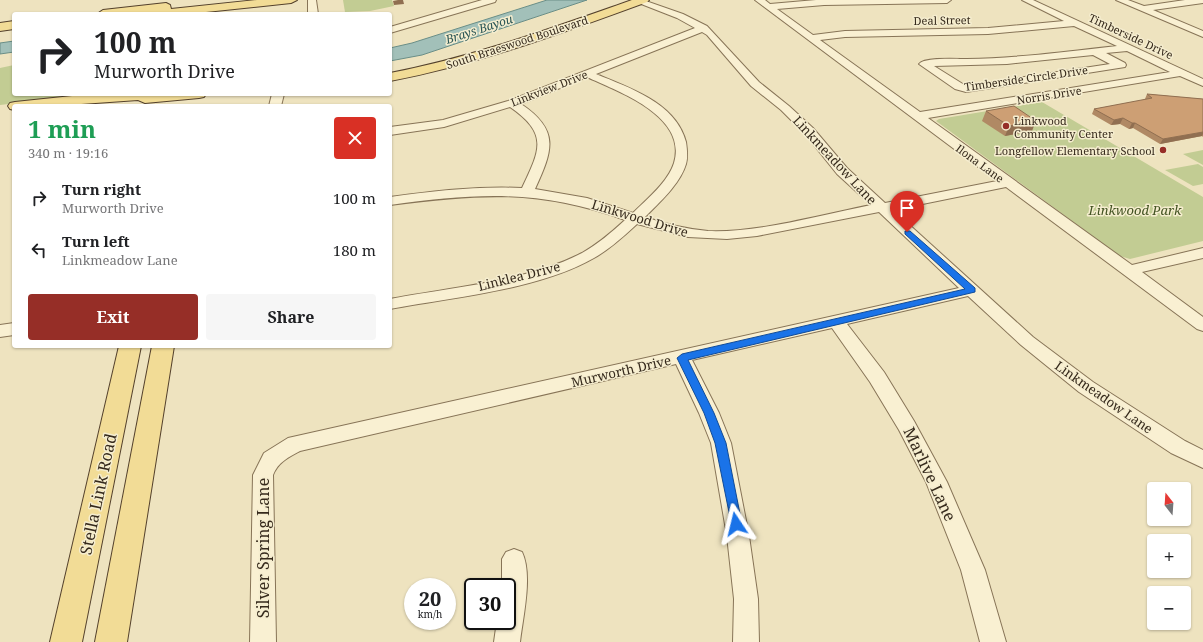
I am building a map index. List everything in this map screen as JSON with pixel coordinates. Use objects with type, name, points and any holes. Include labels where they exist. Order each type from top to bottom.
[{"type":"main road","points":[[223,6],[241,0]]},
{"type":"main road","points":[[129,12],[291,0]]},
{"type":"main road","name":"South Braeswood Boulevard","points":[[392,72],[452,58],[636,0]]},
{"type":"main road","name":"South Braeswood Boulevard","points":[[392,77],[483,55],[636,0]]},
{"type":"main road","points":[[166,12],[206,6]]},
{"type":"main road","points":[[0,27],[12,25]]},
{"type":"main road","points":[[0,32],[12,30]]},
{"type":"main road","points":[[63,104],[141,96]]},
{"type":"main road","points":[[77,104],[106,100],[189,97]]},
{"type":"main road","name":"Stella Link Road","points":[[66,642],[130,348]]},
{"type":"main road","points":[[111,642],[163,348]]},
{"type":"main road","points":[[118,402],[131,400],[139,403],[138,419],[143,461]]},
{"type":"street","points":[[312,0],[313,12]]},
{"type":"street","points":[[392,29],[492,0]]},
{"type":"street","name":"Linkmeadow Lane","points":[[636,0],[680,16],[704,28],[755,84],[809,131],[842,171],[879,207],[1027,341],[1086,387],[1178,447],[1203,460]]},
{"type":"street","points":[[763,3],[947,0]]},
{"type":"street","name":"Timberside Drive","points":[[1026,0],[1203,83]]},
{"type":"street","points":[[1120,0],[1203,34]]},
{"type":"street","points":[[1142,9],[1203,0]]},
{"type":"street","name":"Ilona Lane","points":[[763,3],[1127,271],[1203,325]]},
{"type":"street","name":"Deal Street","points":[[810,38],[852,34],[988,31],[1074,23]]},
{"type":"street","name":"Linkview Drive","points":[[392,131],[444,122],[512,103],[704,28]]},
{"type":"street","name":"Timberside Circle Drive","points":[[1101,55],[1122,65],[966,89],[959,87],[924,64],[944,62],[1007,61],[1101,55],[1133,50]]},
{"type":"street","name":"Norris Drive","points":[[917,116],[1182,73]]},
{"type":"street","name":"Linklea Drive","points":[[392,304],[509,280],[560,267],[592,253],[605,244],[667,186],[680,163],[679,140],[670,122],[663,114],[650,105],[588,74]]},
{"type":"street","points":[[512,103],[522,109],[537,122],[545,136],[543,154],[527,191]]},
{"type":"street","name":"Linkwood Drive","points":[[392,201],[455,192],[490,190],[527,191],[575,199],[677,231],[721,236],[757,232],[1007,183]]},
{"type":"street","points":[[1127,271],[1203,253]]},
{"type":"street","name":"Murworth Drive","points":[[272,457],[295,444],[682,358],[972,290]]},
{"type":"street","name":"Marlive Lane","points":[[836,321],[877,377],[907,426],[936,482],[973,570],[993,642]]},
{"type":"street","points":[[0,331],[12,329]]},
{"type":"street","points":[[682,358],[709,413],[721,443],[738,536],[746,600],[746,642]]},
{"type":"street","name":"Silver Spring Lane","points":[[263,642],[263,475],[265,467],[272,457]]},
{"type":"street","points":[[507,642],[515,580],[514,559]]},
{"type":"green space","points":[[343,0],[392,0],[394,6],[370,11],[345,12]]},
{"type":"green space","points":[[12,65],[12,96],[78,96],[0,105],[0,68]]},
{"type":"green space","name":"Linkwood Park","points":[[1042,102],[1203,197],[1203,241],[1130,259],[1120,256],[936,121],[939,119]]},
{"type":"green space","points":[[1203,150],[1203,165],[1183,154]]},
{"type":"green space","points":[[1198,164],[1203,167],[1203,184],[1193,186],[1165,170]]},
{"type":"water","name":"Brays Bayou","points":[[547,0],[587,0],[422,55],[392,61],[392,48],[412,43]]},
{"type":"water","points":[[12,41],[12,52],[0,54],[0,43]]},
{"type":"building","name":"Longfellow Elementary School","points":[[1147,94],[1203,99],[1203,132],[1163,139],[1135,123],[1123,118],[1114,120],[1094,109],[1152,98]]},
{"type":"building","points":[[1014,106],[1036,121],[1009,126],[986,111]]},
{"type":"place","name":"Linkwood Community Center","points":[[1006,126]]},
{"type":"place","name":"Longfellow Elementary School","points":[[1163,150]]},
{"type":"route","points":[[736,524],[721,443],[709,413],[682,358],[972,290],[907,232]]}]
